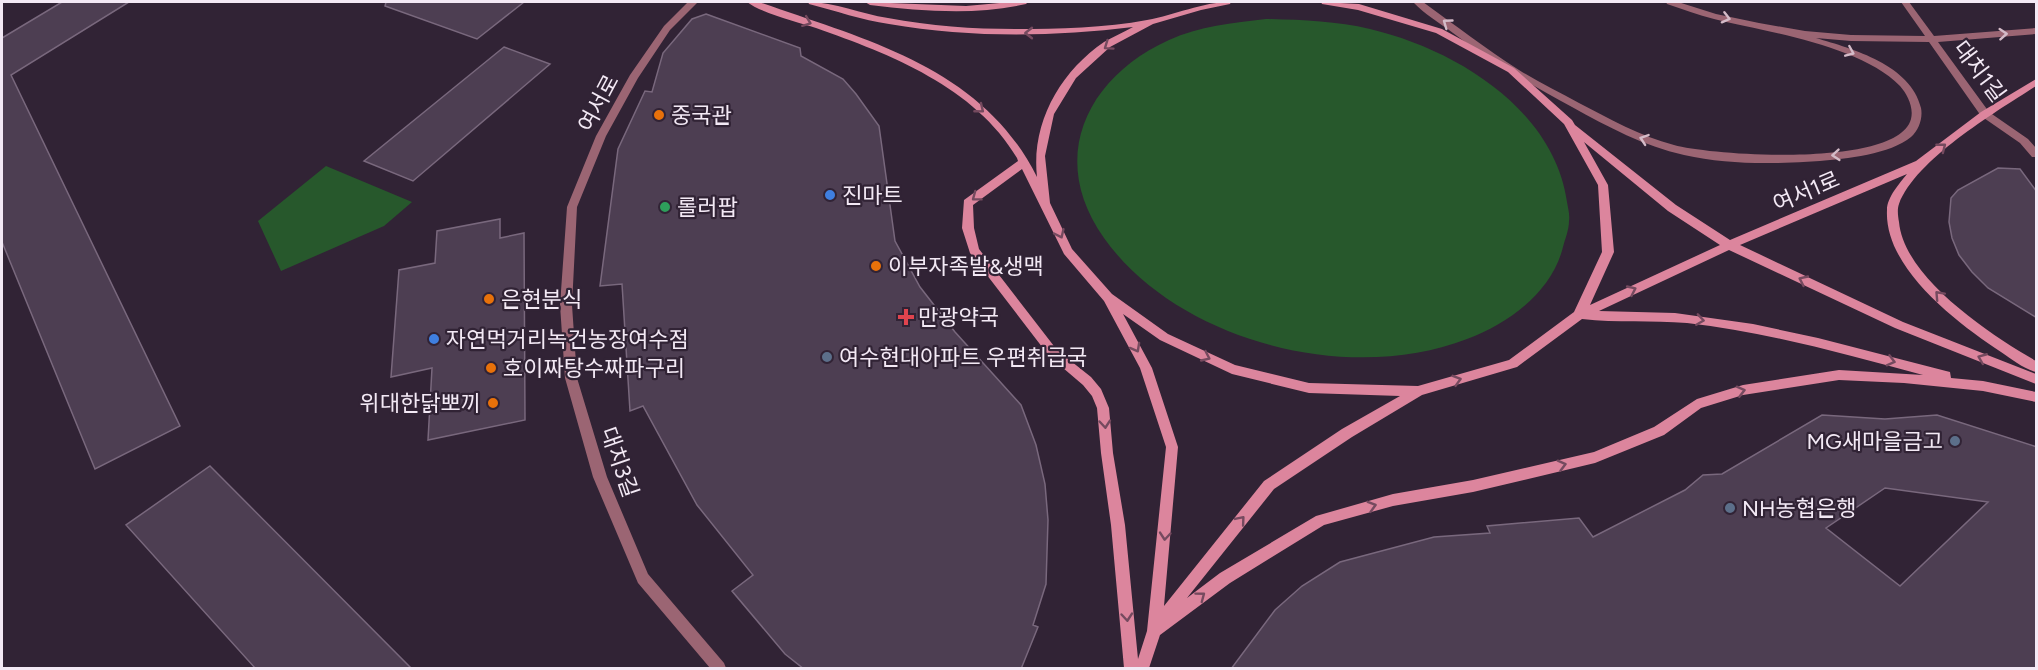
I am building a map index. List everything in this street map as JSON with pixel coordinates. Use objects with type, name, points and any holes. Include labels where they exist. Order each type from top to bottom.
[{"type":"street","name":"여서로","points":[[571,238],[572,207],[601,136],[633,77],[667,28],[693,2]]},
{"type":"street","points":[[752,2],[918,66],[944,82],[994,121],[1010,139],[1068,251],[1108,297],[1164,338],[1232,369],[1309,388],[1418,391]]},
{"type":"street","points":[[812,2],[886,20],[936,28],[997,32],[1097,29],[1150,22],[1200,7],[1227,2]]},
{"type":"street","points":[[870,2],[969,9],[1023,2]]},
{"type":"street","points":[[1325,2],[1359,7],[1439,31],[1627,133],[1687,152],[1751,159],[1844,154],[1892,142],[1903,138],[1911,131],[1917,116],[1916,100],[1897,79],[1858,56],[1794,34],[1670,2]]},
{"type":"street","points":[[1418,2],[1510,70],[1568,122],[1672,208],[1729,245],[1899,325],[2037,379]]},
{"type":"street","name":"대치1길","points":[[1905,2],[1985,114],[2024,141],[2037,154]]},
{"type":"street","points":[[1045,203],[1040,156],[1049,114],[1072,76],[1107,45],[1150,22]]},
{"type":"street","points":[[1794,34],[1931,39],[2037,31]]},
{"type":"street","name":"여서1로","points":[[1418,391],[1513,364],[1579,315],[1729,245],[1920,164],[1985,114],[2037,82]]},
{"type":"street","points":[[1568,122],[1603,185],[1608,252],[1579,315],[1686,318],[1724,324],[1854,352],[1983,386],[2037,397]]},
{"type":"street","points":[[1023,162],[968,203],[968,228],[974,250],[1053,353],[1087,381],[1097,393],[1103,408],[1118,525],[1131,669]]},
{"type":"street","points":[[1920,164],[1892,205],[1892,227],[1901,250],[1921,276],[1956,313],[1987,337],[2037,367]]},
{"type":"street","name":"대치3길","points":[[571,238],[566,305],[571,378],[600,477],[643,578],[719,669]]},
{"type":"street","points":[[1108,297],[1146,368],[1172,447],[1154,631],[1142,669]]},
{"type":"street","points":[[1154,631],[1225,578],[1322,520],[1393,500],[1473,486],[1595,457],[1659,431],[1697,404],[1743,390],[1839,375],[1983,386]]},
{"type":"street","points":[[1154,631],[1191,581],[1269,485],[1347,433],[1418,391]]},
{"type":"green space","points":[[1266,19],[1344,24],[1402,38],[1435,51],[1466,68],[1496,88],[1521,112],[1543,139],[1558,169],[1569,216],[1568,231],[1557,263],[1539,292],[1527,304],[1483,332],[1421,352],[1371,357],[1320,355],[1269,345],[1221,328],[1175,304],[1136,274],[1104,238],[1087,208],[1079,179],[1078,150],[1084,123],[1097,98],[1116,75],[1140,56],[1169,40],[1192,31]]},
{"type":"green space","points":[[326,166],[412,202],[384,226],[281,271],[258,221]]},
{"type":"building","points":[[62,2],[129,2],[11,75],[180,426],[95,469],[2,242],[2,38]]},
{"type":"building","points":[[386,2],[524,2],[477,39],[385,6]]},
{"type":"building","points":[[706,14],[800,48],[801,56],[843,79],[856,94],[879,126],[895,241],[920,287],[955,332],[1021,405],[1036,445],[1045,484],[1048,520],[1046,584],[1033,625],[1038,627],[1021,669],[804,669],[785,654],[732,591],[753,575],[697,505],[643,406],[630,411],[622,284],[600,286],[618,149],[645,91],[652,92],[663,53],[692,19]]},
{"type":"building","points":[[504,47],[550,64],[413,181],[364,161]]},
{"type":"building","points":[[1998,168],[2020,169],[2037,192],[2037,318],[1988,288],[1959,255],[1952,238],[1949,222],[1951,198],[1958,190]]},
{"type":"building","points":[[500,219],[500,238],[524,233],[525,420],[428,440],[432,368],[391,377],[399,270],[435,263],[437,231]]},
{"type":"building","points":[[1822,415],[1885,419],[1937,415],[2037,447],[2037,669],[1231,669],[1275,610],[1302,586],[1340,562],[1434,537],[1490,533],[1487,526],[1579,518],[1593,537],[1685,490],[1703,475],[1722,474]],"holes":[[[1885,488],[1988,502],[1900,586],[1826,528]]]},
{"type":"building","points":[[210,466],[412,669],[256,669],[126,525]]},
{"type":"place","name":"중국관","points":[[659,115]]},
{"type":"place","name":"진마트","points":[[830,195]]},
{"type":"place","name":"롤러팝","points":[[665,207]]},
{"type":"place","name":"이부자족발&생맥","points":[[876,266]]},
{"type":"place","name":"은현분식","points":[[489,299]]},
{"type":"place","name":"만광약국","points":[[906,317]]},
{"type":"place","name":"자연먹거리녹건농장여수점","points":[[434,339]]},
{"type":"place","name":"여수현대아파트 우편취급국","points":[[827,357]]},
{"type":"place","name":"호이짜탕수짜파구리","points":[[491,368]]},
{"type":"place","name":"위대한닭뽀끼","points":[[493,403]]},
{"type":"place","name":"MG새마을금고","points":[[1955,441]]},
{"type":"place","name":"NH농협은행","points":[[1730,508]]}]
